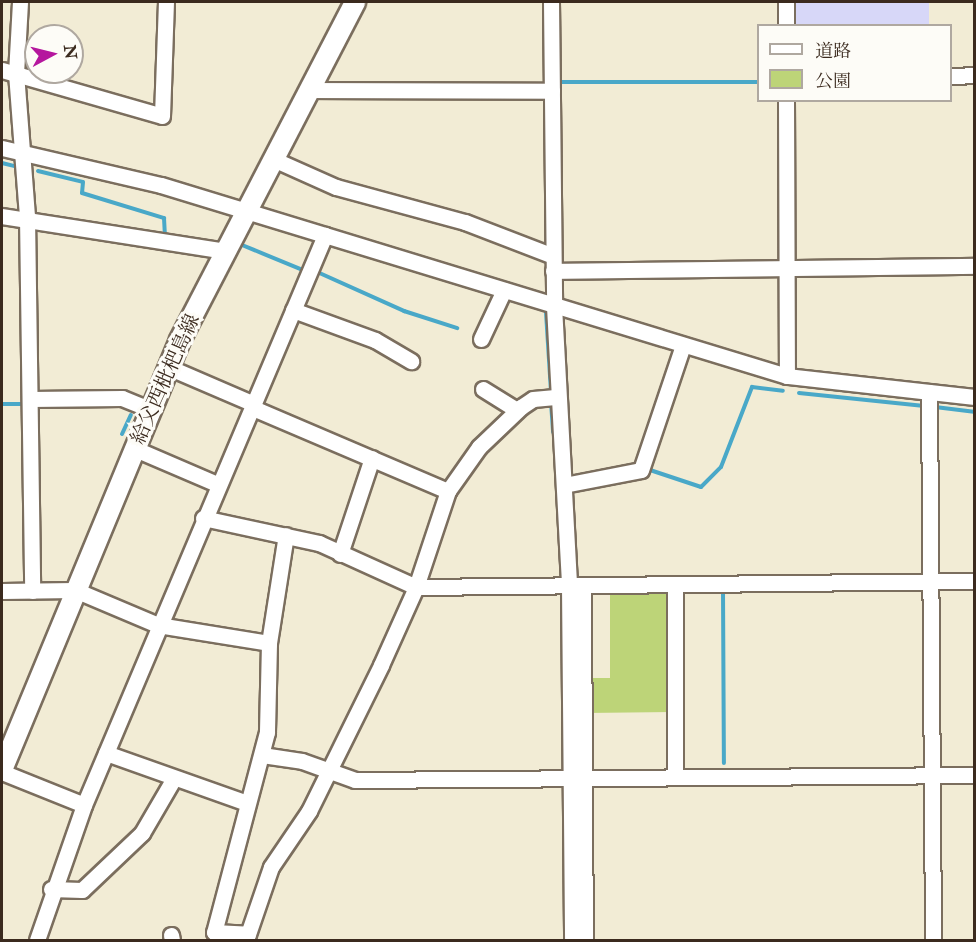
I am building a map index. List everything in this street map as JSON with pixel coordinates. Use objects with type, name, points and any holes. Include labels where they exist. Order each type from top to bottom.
[{"type":"main road","name":"給父西枇杷島線","points":[[2,771],[168,367],[355,2]]},
{"type":"street","points":[[20,2],[9,72],[25,153],[32,591]]},
{"type":"street","points":[[9,72],[162,116],[166,2]]},
{"type":"street","points":[[551,2],[554,306],[564,486],[576,586],[585,940]]},
{"type":"street","points":[[786,2],[786,24]]},
{"type":"street","points":[[952,76],[975,75]]},
{"type":"street","points":[[952,86],[975,86]]},
{"type":"street","points":[[309,90],[552,91]]},
{"type":"street","points":[[786,102],[788,376]]},
{"type":"street","points":[[2,148],[247,210],[788,376],[975,397]]},
{"type":"street","points":[[273,159],[336,187],[465,222],[554,264],[787,267],[975,266]]},
{"type":"street","points":[[2,216],[27,216],[226,250]]},
{"type":"street","points":[[37,940],[51,889],[84,805],[203,518],[254,406],[325,235]]},
{"type":"street","points":[[481,339],[504,290]]},
{"type":"street","points":[[293,310],[375,340],[411,361]]},
{"type":"street","points":[[564,486],[641,470],[683,345]]},
{"type":"street","points":[[168,367],[448,492]]},
{"type":"street","points":[[483,389],[517,410]]},
{"type":"street","points":[[929,392],[933,940]]},
{"type":"street","points":[[286,535],[269,643],[262,755],[247,803],[214,932],[247,937],[271,867],[329,773],[416,587],[448,492],[479,447],[517,410],[533,399],[558,397]]},
{"type":"street","points":[[30,399],[122,398],[149,409]]},
{"type":"street","points":[[133,448],[218,484]]},
{"type":"street","points":[[340,555],[372,458]]},
{"type":"street","points":[[203,518],[286,535],[416,587],[975,581]]},
{"type":"street","points":[[675,584],[675,772]]},
{"type":"street","points":[[2,591],[75,590],[158,625],[269,643]]},
{"type":"street","points":[[106,753],[173,780],[247,803]]},
{"type":"street","points":[[262,755],[302,761],[329,773],[355,780],[675,772],[931,771],[975,775]]},
{"type":"street","points":[[931,771],[975,765]]},
{"type":"street","points":[[2,771],[84,805]]},
{"type":"street","points":[[572,940],[580,775]]},
{"type":"street","points":[[51,889],[82,890],[142,833],[173,780]]},
{"type":"shaded area","points":[[791,2],[929,2],[929,24],[791,24]]},
{"type":"green space","points":[[668,588],[672,712],[586,713],[586,678],[610,678],[610,589]]},
{"type":"waterway","points":[[559,82],[757,82]]},
{"type":"waterway","points":[[2,163],[14,166]]},
{"type":"waterway","points":[[38,171],[83,182],[82,193],[164,218],[165,235]]},
{"type":"waterway","points":[[242,245],[305,271]]},
{"type":"waterway","points":[[315,271],[404,311],[457,328]]},
{"type":"waterway","points":[[546,312],[551,392]]},
{"type":"waterway","points":[[647,469],[701,487],[721,467],[752,387],[783,391]]},
{"type":"waterway","points":[[799,393],[924,406]]},
{"type":"waterway","points":[[551,402],[553,432]]},
{"type":"waterway","points":[[2,404],[22,404]]},
{"type":"waterway","points":[[935,407],[974,412]]},
{"type":"waterway","points":[[122,434],[131,415]]},
{"type":"waterway","points":[[723,590],[724,763]]}]
